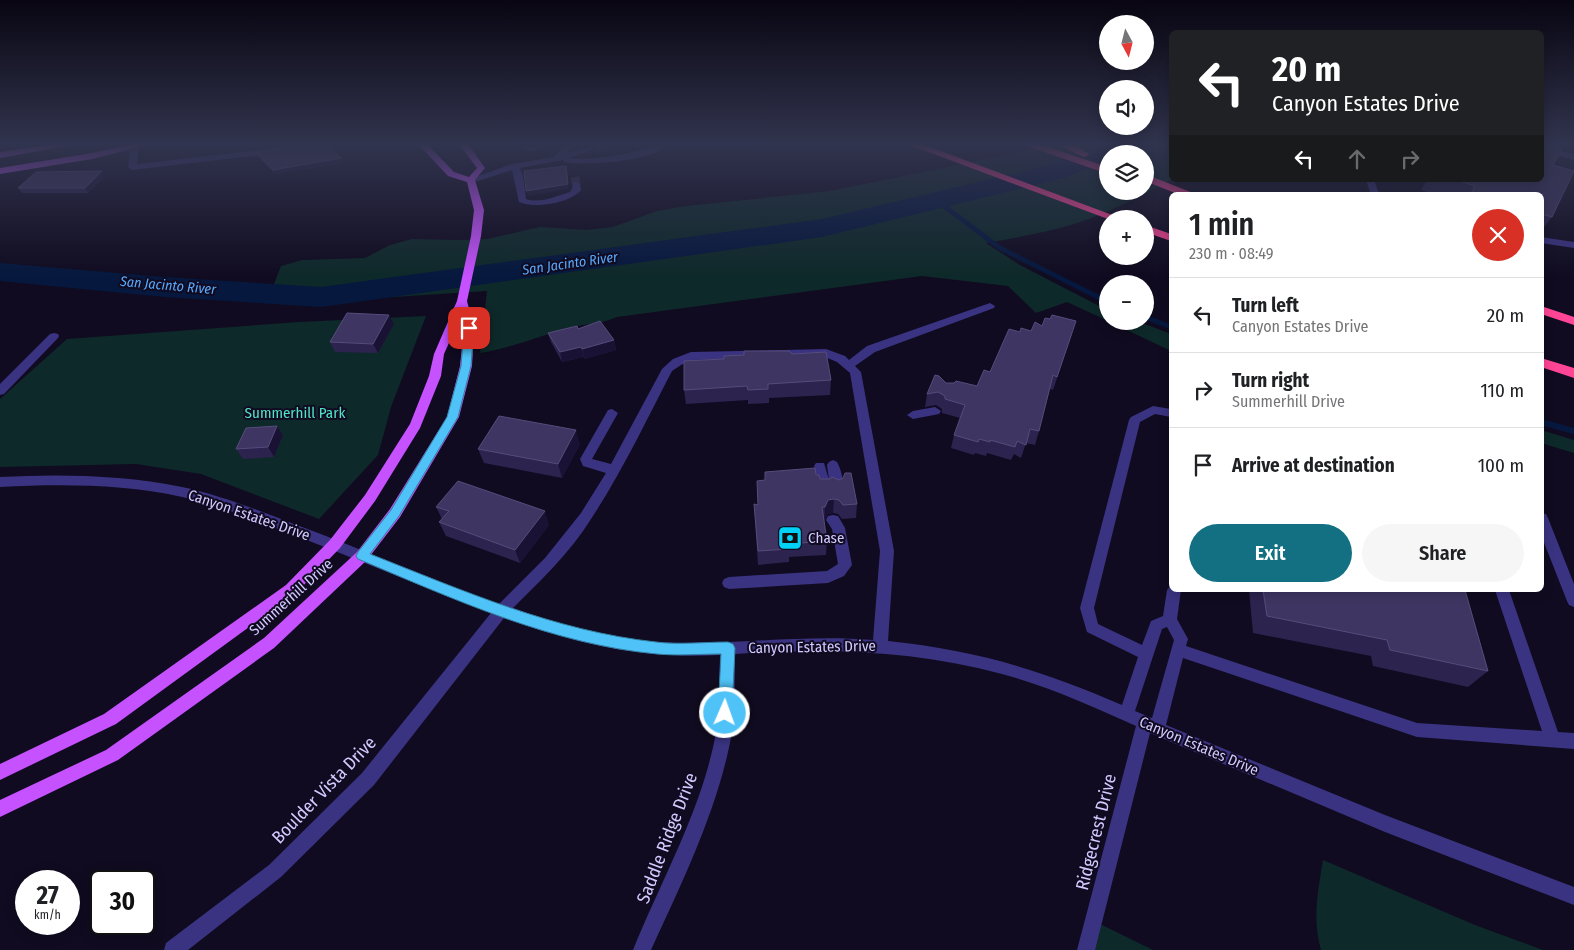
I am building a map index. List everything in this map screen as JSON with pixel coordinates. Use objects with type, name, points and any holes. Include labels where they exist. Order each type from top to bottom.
[{"type":"highway","points":[[1034,188],[1099,212]]},
{"type":"highway","points":[[1154,231],[1169,237]]},
{"type":"highway","points":[[1544,311],[1574,321]]},
{"type":"highway","points":[[1544,363],[1574,373]]},
{"type":"main road","name":"Summerhill Drive","points":[[0,772],[110,719],[291,589],[334,544],[370,498],[416,425],[435,376],[439,354],[462,301],[476,236],[479,210],[473,188]]},
{"type":"main road","name":"Summerhill Drive","points":[[0,809],[112,755],[269,643],[362,556],[395,513],[453,417],[467,356],[469,328],[462,301]]},
{"type":"street","points":[[521,188],[522,200],[527,203],[573,194],[577,188]]},
{"type":"street","points":[[1544,240],[1574,245]]},
{"type":"street","points":[[880,646],[887,551],[855,372],[848,366],[871,349],[990,306]]},
{"type":"street","points":[[0,391],[54,336]]},
{"type":"street","name":"Boulder Vista Drive","points":[[173,950],[274,871],[368,779],[500,612],[550,562],[586,517],[614,470],[668,369],[677,362],[692,356],[826,353],[842,359],[848,366]]},
{"type":"street","points":[[1146,654],[1092,628],[1087,608],[1135,420],[1153,410],[1169,413]]},
{"type":"street","points":[[913,415],[935,411]]},
{"type":"street","points":[[612,413],[586,459],[587,463],[614,470]]},
{"type":"street","points":[[827,465],[831,488]]},
{"type":"street","name":"Canyon Estates Drive","points":[[0,482],[38,479],[111,481],[186,493],[247,512],[334,544],[500,612],[576,635],[657,649],[802,644],[880,646],[975,660],[1067,688],[1150,726],[1467,857],[1574,896]]},
{"type":"street","points":[[729,583],[828,577],[839,572],[845,565],[837,522]]},
{"type":"street","points":[[1544,526],[1574,601]]},
{"type":"street","points":[[1174,592],[1170,620],[1181,639],[1178,650],[1417,730],[1574,741]]},
{"type":"street","points":[[1503,592],[1552,739]]},
{"type":"street","points":[[1126,715],[1156,625],[1170,620]]},
{"type":"street","name":"Saddle Ridge Drive","points":[[642,950],[683,860],[709,791],[725,726],[728,648]]},
{"type":"street","name":"Ridgecrest Drive","points":[[1086,950],[1150,726],[1178,650]]},
{"type":"green space","points":[[843,188],[1099,188],[1099,200],[1132,200],[1111,210],[1099,210],[1099,215],[1077,223],[986,243],[1020,265],[1099,306],[1099,317],[1067,302],[1036,313],[1008,286],[922,276],[617,317],[569,328],[480,353],[487,291],[300,303],[279,302],[270,294],[281,266],[302,260],[365,258],[390,245],[412,239],[487,239],[540,227],[587,230],[613,227],[657,211]]},
{"type":"green space","name":"Summerhill Park","points":[[426,316],[391,407],[378,455],[319,519],[201,474],[136,464],[0,467],[0,399],[67,339],[299,322]]},
{"type":"green space","points":[[1154,328],[1169,333],[1169,350],[1127,330],[1154,330]]},
{"type":"green space","points":[[1544,431],[1574,440],[1574,453],[1544,444]]},
{"type":"green space","points":[[1323,860],[1475,925],[1543,950],[1321,950],[1316,916]]},
{"type":"green space","points":[[1096,922],[1153,950],[1089,950]]},
{"type":"building","points":[[526,188],[542,188],[526,191]]},
{"type":"building","points":[[1474,188],[1566,188],[1552,217],[1544,215],[1544,192],[1472,192]]},
{"type":"building","points":[[347,313],[389,315],[373,344],[330,342]]},
{"type":"building","points":[[1052,315],[1076,321],[1057,377],[1053,375],[1039,431],[1030,429],[1026,445],[1017,441],[1015,447],[990,440],[990,442],[979,439],[978,442],[954,435],[965,405],[945,399],[945,396],[938,392],[927,394],[935,375],[939,376],[946,383],[954,383],[956,381],[977,386],[984,370],[990,372],[1009,329],[1020,332],[1021,328],[1031,331],[1035,322],[1042,326],[1045,318],[1050,319]]},
{"type":"building","points":[[600,321],[614,340],[582,349],[581,347],[560,352],[548,333],[577,326],[578,329]]},
{"type":"building","points":[[744,351],[789,351],[792,354],[826,352],[831,380],[768,384],[768,389],[748,390],[747,386],[684,390],[684,361],[724,359],[724,356],[744,355]]},
{"type":"building","points":[[499,416],[576,430],[558,464],[478,449]]},
{"type":"building","points":[[277,426],[268,447],[236,449],[246,428]]},
{"type":"building","name":"Chase","points":[[815,468],[816,475],[819,475],[820,479],[830,479],[832,477],[839,480],[843,478],[845,473],[851,473],[857,504],[843,505],[839,500],[834,499],[828,500],[825,507],[822,507],[827,541],[788,544],[789,549],[758,551],[754,504],[758,505],[757,481],[765,480],[765,472]]},
{"type":"building","points":[[458,481],[545,511],[515,550],[439,522],[449,511],[436,507]]},
{"type":"building","points":[[1263,592],[1466,592],[1488,671],[1390,650],[1387,640],[1267,616]]},
{"type":"waterway","name":"San Jacinto River","points":[[0,272],[164,287],[321,297],[822,228],[986,188]]},
{"type":"waterway","points":[[936,200],[1000,248],[1099,298]]},
{"type":"waterway","points":[[1154,320],[1169,326]]},
{"type":"waterway","points":[[1544,423],[1574,431]]},
{"type":"place","name":"Chase","points":[[790,538]]},
{"type":"route","points":[[469,328],[466,366],[453,417],[395,513],[362,556],[500,612],[576,635],[657,649],[728,648],[725,713]]}]
